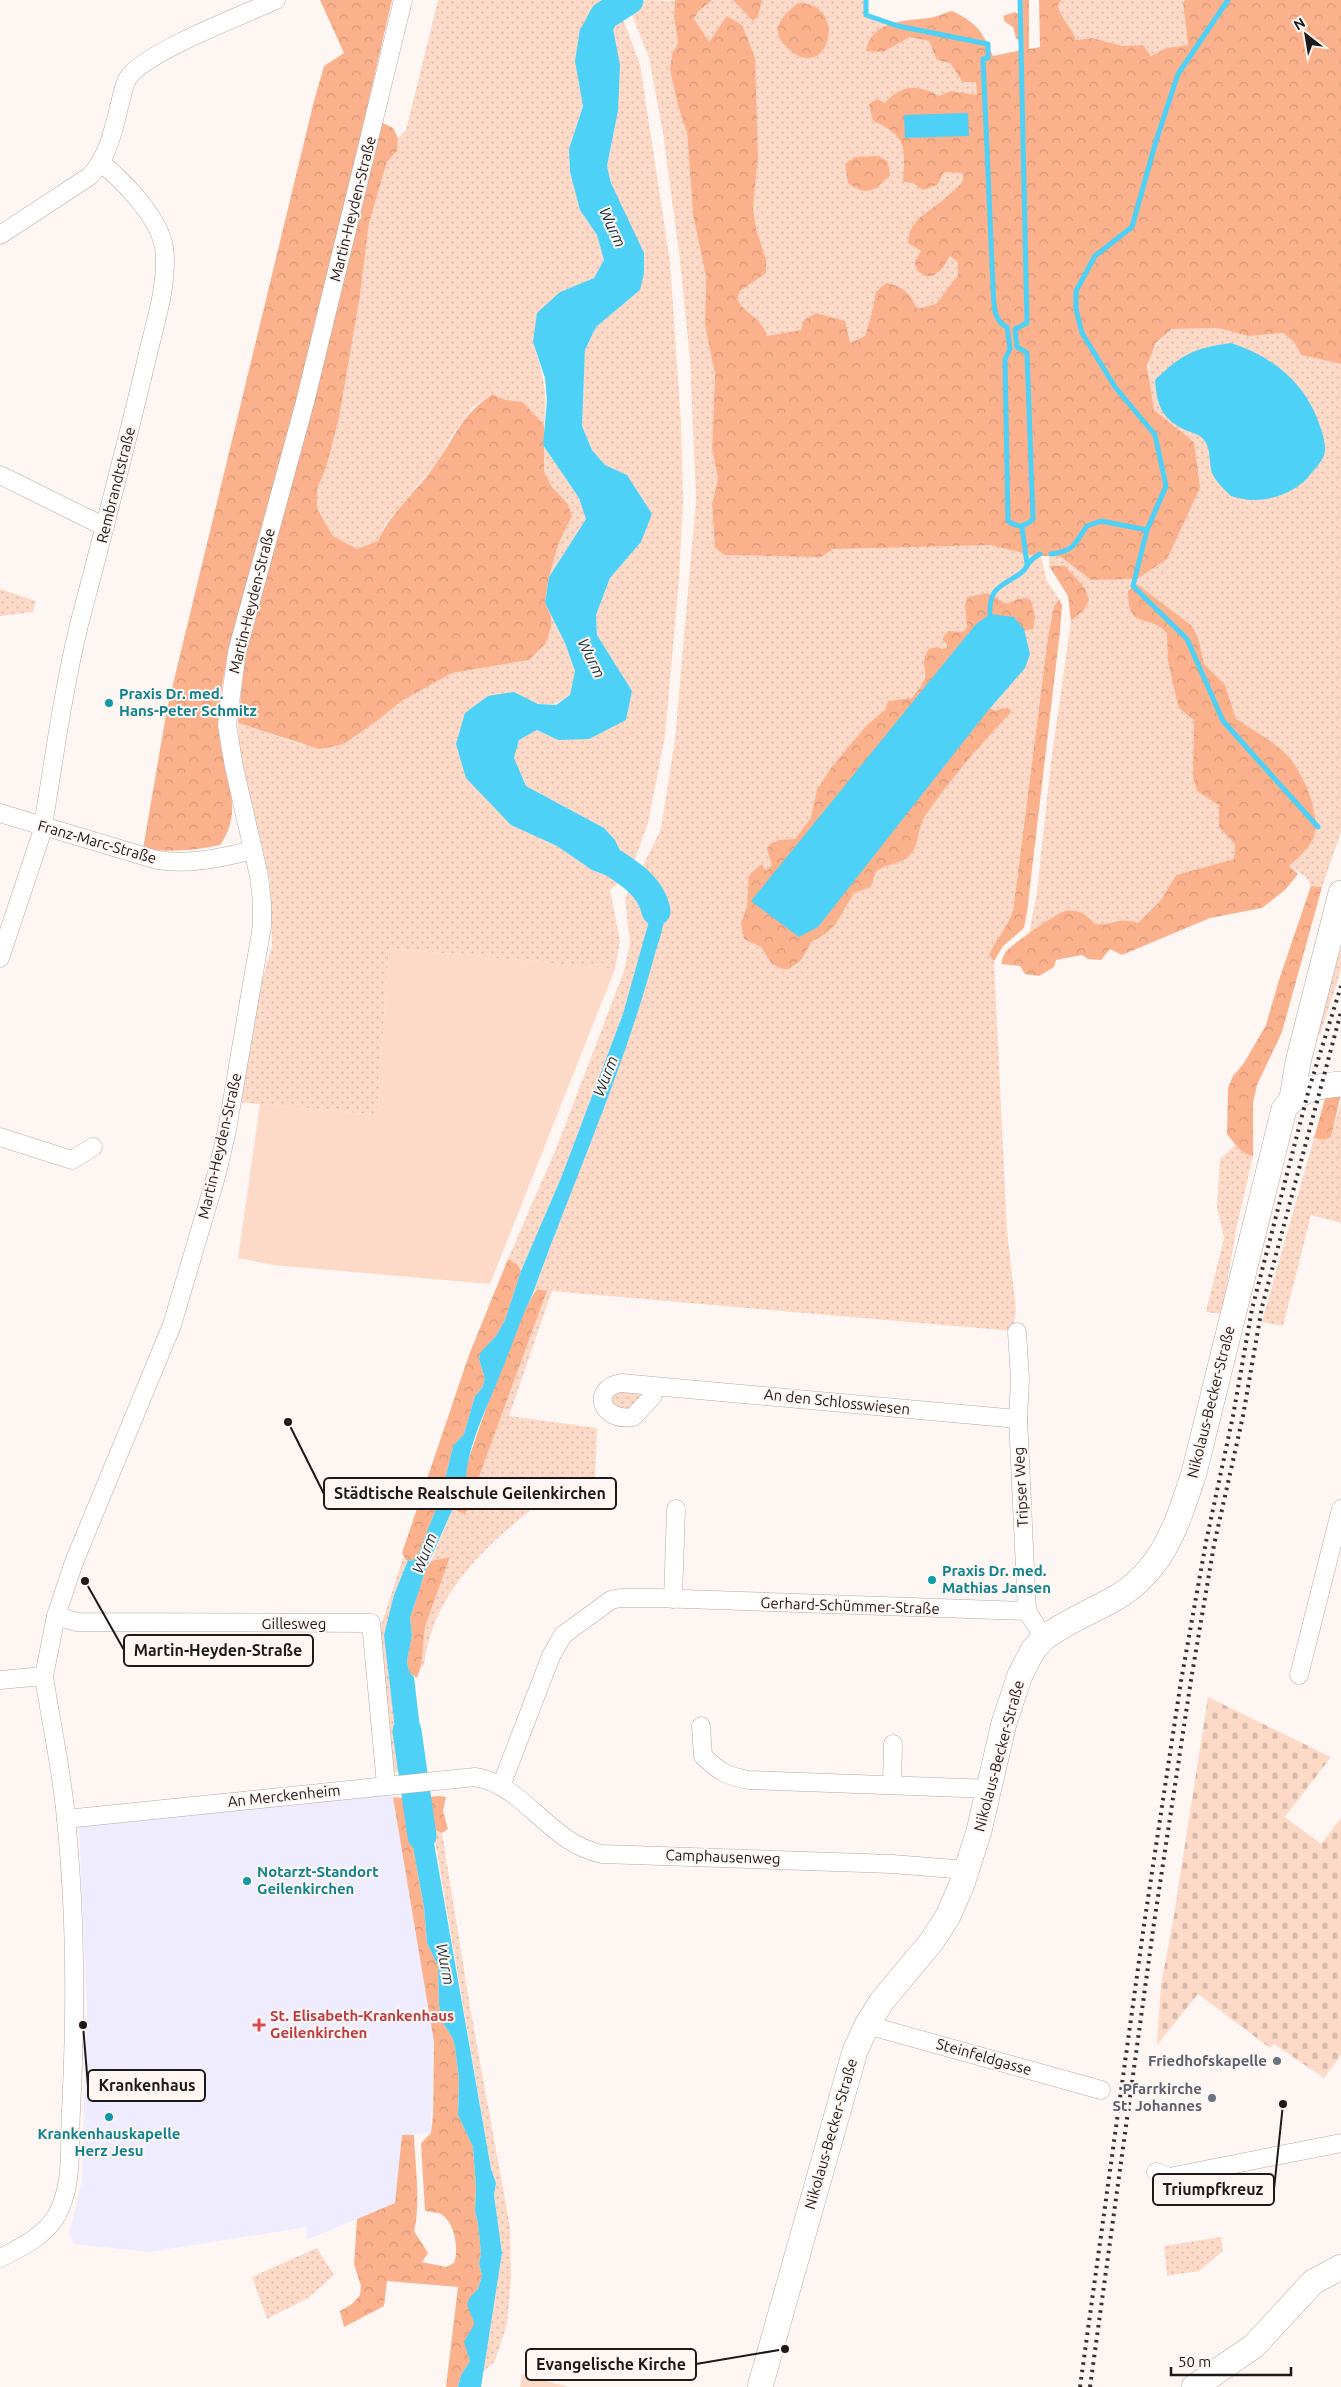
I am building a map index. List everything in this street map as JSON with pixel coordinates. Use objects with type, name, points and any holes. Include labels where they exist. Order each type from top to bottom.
[{"type":"main road","name":"Nikolaus-Becker-Straße","points":[[760,2387],[855,2051],[867,2025],[882,2001],[932,1942],[948,1916],[967,1870],[991,1789],[1004,1724],[1020,1675],[1033,1650],[1044,1638],[1078,1616],[1114,1598],[1133,1585],[1151,1568],[1175,1530],[1194,1473],[1284,1109],[1292,1098],[1300,1053],[1341,893]]},
{"type":"main road","points":[[1292,1098],[1301,1092],[1321,1086],[1341,1084]]},
{"type":"main road","points":[[1194,2387],[1254,2346],[1313,2282],[1341,2267]]},
{"type":"street","points":[[0,235],[90,176],[101,163],[109,146],[128,78],[140,65],[182,42],[276,0]]},
{"type":"street","name":"Martin-Heyden-Straße","points":[[0,2258],[13,2252],[46,2229],[55,2218],[67,2184],[75,1975],[66,1819],[44,1676],[56,1616],[74,1562],[172,1325],[217,1173],[262,936],[262,902],[254,850],[234,767],[227,725],[237,652],[314,364],[403,0]]},
{"type":"street","name":"Rembrandtstraße","points":[[0,958],[44,826],[60,719],[79,626],[130,431],[165,272],[160,231],[140,202],[101,163]]},
{"type":"street","points":[[0,475],[105,527]]},
{"type":"street","name":"Franz-Marc-Straße","points":[[0,813],[139,856],[174,862],[200,861],[254,850]]},
{"type":"street","points":[[0,1137],[72,1160],[93,1147]]},
{"type":"street","name":"Tripser Weg","points":[[1017,1332],[1020,1379],[1018,1419],[1027,1611],[1044,1638]]},
{"type":"street","name":"An den Schlosswiesen","points":[[655,1387],[1018,1419]]},
{"type":"street","points":[[673,1599],[676,1509]]},
{"type":"street","points":[[1299,1675],[1338,1538],[1341,1509]]},
{"type":"street","name":"Gerhard-Schümmer-Straße","points":[[500,1786],[552,1656],[563,1635],[611,1600],[620,1598],[673,1599],[1027,1611]]},
{"type":"street","name":"Gillesweg","points":[[56,1616],[77,1622],[370,1623],[389,1784]]},
{"type":"street","points":[[0,1680],[44,1676]]},
{"type":"street","points":[[701,1726],[703,1756],[721,1773],[731,1777],[749,1780],[991,1789]]},
{"type":"street","points":[[892,1784],[893,1744]]},
{"type":"street","name":"An Merckenheim","points":[[66,1819],[389,1784],[475,1778],[500,1786]]},
{"type":"street","name":"Camphausenweg","points":[[500,1786],[565,1839],[587,1850],[602,1854],[896,1864],[967,1870]]},
{"type":"street","name":"Steinfeldgasse","points":[[867,2025],[1101,2090]]},
{"type":"street","points":[[1156,2172],[1169,2178],[1341,2143]]},
{"type":"shaded area","name":"St. Elisabeth-Krankenhaus Geilenkirchen","points":[[392,1792],[434,2042],[431,2133],[402,2135],[395,2203],[306,2240],[307,2227],[149,2252],[74,2244],[69,2234],[82,2182],[87,2009],[79,1825]]},
{"type":"green space","points":[[320,0],[392,0],[298,405],[230,644],[221,696],[219,727],[220,743],[230,787],[232,816],[228,830],[220,845],[182,850],[143,849],[167,709],[314,101],[324,66],[344,53]]},
{"type":"green space","points":[[438,0],[607,0],[597,8],[582,94],[583,105],[569,149],[570,172],[580,210],[597,235],[604,260],[594,278],[560,292],[533,342],[544,383],[544,425],[523,402],[506,400],[491,394],[472,408],[453,434],[435,465],[386,523],[378,541],[357,549],[333,536],[317,507],[317,489],[326,468],[339,418],[360,296],[369,223],[387,162],[397,151],[398,138],[406,130]]},
{"type":"green space","points":[[646,0],[676,1],[674,17],[678,43],[672,54],[670,70],[678,106],[687,133],[693,215],[706,276],[705,325],[715,374],[712,448],[718,479],[712,504],[715,548],[724,555],[704,38],[694,19],[698,12],[712,0],[866,0],[866,15],[898,26],[988,44],[1031,555],[1041,557],[1047,581],[1059,599],[1054,606],[1048,637],[1013,911],[989,955],[994,961],[1007,1232],[1016,1309],[1013,1331],[552,1291],[509,1416],[597,1428],[595,1481],[570,1479],[498,1538],[477,1559],[458,1582],[442,1607],[431,1635],[424,1666],[421,1666],[425,1627],[450,1557],[431,1561],[453,1508],[465,1514],[547,1292],[538,1289],[533,1293],[614,1076],[648,977],[665,911],[649,880],[640,872],[661,829],[675,739],[696,501],[690,359],[680,260],[663,133],[649,58],[630,10]]},
{"type":"green space","points":[[675,0],[712,0],[698,12],[694,19],[709,42],[727,16],[742,25],[755,58],[758,156],[753,208],[756,229],[766,259],[766,273],[740,291],[737,299],[744,309],[761,324],[767,336],[801,330],[804,320],[816,313],[845,321],[850,343],[865,336],[876,292],[886,283],[897,286],[905,291],[917,309],[936,304],[958,275],[958,262],[950,256],[942,269],[933,276],[924,276],[916,269],[915,261],[921,251],[908,243],[911,229],[915,223],[963,182],[963,173],[944,172],[937,185],[923,190],[913,183],[903,182],[904,151],[902,144],[893,132],[873,121],[869,104],[877,99],[885,103],[897,92],[910,88],[924,89],[939,96],[951,91],[977,95],[976,82],[963,82],[950,63],[937,60],[929,41],[910,37],[883,52],[866,51],[869,41],[882,28],[890,24],[932,17],[952,11],[967,19],[978,29],[986,40],[993,56],[1021,50],[1021,42],[1016,38],[1013,27],[1005,22],[1003,16],[1015,12],[1020,15],[1020,0],[1029,0],[1029,49],[1040,47],[1039,0],[1062,0],[1058,5],[1059,10],[1076,40],[1092,38],[1123,46],[1143,45],[1151,56],[1166,48],[1188,45],[1183,3],[1185,0],[1341,0],[1341,364],[1301,355],[1294,342],[1283,333],[1248,336],[1218,328],[1172,329],[1156,343],[1147,366],[1154,410],[1194,442],[1200,488],[1167,559],[1137,579],[1091,580],[1061,557],[1031,555],[990,545],[833,549],[821,557],[724,555],[715,548],[712,504],[718,479],[712,448],[715,374],[705,325],[706,276],[693,215],[687,133],[678,106],[670,70],[672,54],[678,43],[674,17]]},
{"type":"green space","points":[[733,0],[762,0],[758,16],[753,21]]},
{"type":"green space","points":[[1062,0],[1185,0],[1183,3],[1188,45],[1166,48],[1151,56],[1143,45],[1123,46],[1092,38],[1076,40],[1059,10],[1058,5]]},
{"type":"green space","points":[[798,3],[814,6],[824,15],[828,26],[828,39],[823,49],[815,57],[804,58],[791,51],[784,44],[778,32],[781,20]]},
{"type":"green space","points":[[621,14],[640,64],[670,262],[681,423],[683,501],[679,580],[665,736],[648,823],[634,862],[623,857],[615,840],[604,828],[526,786],[514,758],[519,740],[537,730],[558,740],[626,720],[632,691],[597,635],[596,615],[610,578],[641,542],[627,475],[605,465],[592,450],[582,426],[585,350],[596,327],[640,290],[607,166],[618,111],[615,38],[612,23],[615,17]]},
{"type":"green space","points":[[381,122],[393,128],[398,138],[397,151],[387,162],[369,223],[360,296],[339,418],[326,468],[317,489],[317,508],[333,536],[357,549],[378,541],[390,520],[428,475],[465,419],[492,394],[506,400],[523,402],[544,425],[544,472],[552,487],[568,504],[572,516],[558,545],[549,577],[545,603],[551,616],[551,627],[546,643],[529,660],[452,673],[403,700],[344,744],[319,749],[238,723],[245,655],[253,627],[254,610]]},
{"type":"green space","points":[[879,156],[888,162],[890,175],[876,188],[866,191],[855,188],[848,183],[845,164],[855,157]]},
{"type":"green space","points":[[1218,328],[1248,336],[1283,333],[1294,342],[1301,355],[1341,364],[1341,832],[1322,887],[1311,886],[1307,878],[1289,866],[1234,859],[1176,875],[1161,900],[1138,923],[1116,920],[1102,925],[1095,924],[1090,917],[1064,911],[1029,934],[1037,892],[1051,762],[1071,621],[1084,610],[1065,566],[1049,566],[1049,557],[1061,557],[1091,580],[1194,442],[1154,410],[1149,366],[1155,348],[1172,329]]},
{"type":"green space","points":[[543,445],[579,498],[586,519],[549,577],[558,545],[572,516],[568,504],[552,487],[544,472]]},
{"type":"green space","points":[[1049,566],[1065,566],[1085,588],[1089,600],[1084,610],[1071,621],[1068,596]]},
{"type":"green space","points":[[1137,584],[1192,626],[1198,638],[1204,664],[1225,685],[1236,719],[1273,743],[1284,752],[1297,768],[1307,789],[1314,812],[1316,823],[1314,838],[1301,855],[1289,866],[1298,874],[1285,890],[1262,908],[1210,918],[1122,955],[1110,949],[1101,960],[1088,959],[1082,955],[1056,960],[1054,967],[1039,976],[1025,974],[1020,966],[1001,964],[1004,954],[1024,937],[1060,913],[1065,911],[1078,912],[1086,915],[1095,924],[1106,924],[1124,920],[1138,923],[1161,900],[1176,875],[1234,859],[1235,844],[1219,827],[1219,805],[1197,791],[1193,777],[1194,720],[1180,709],[1177,701],[1168,661],[1167,633],[1153,623],[1136,617],[1129,604],[1128,591]]},
{"type":"green space","points":[[0,589],[36,601],[33,612],[0,616]]},
{"type":"green space","points":[[987,593],[1007,604],[1022,598],[1031,600],[1035,617],[1033,629],[1013,633],[983,705],[996,711],[1003,708],[1010,709],[1011,712],[966,762],[925,816],[910,855],[903,860],[876,871],[871,887],[854,893],[835,925],[824,935],[812,941],[801,960],[789,969],[783,969],[772,964],[761,947],[744,939],[741,923],[747,907],[749,875],[762,864],[766,871],[772,865],[767,849],[770,844],[779,840],[795,839],[811,818],[817,790],[831,768],[866,726],[885,710],[888,701],[912,698],[923,683],[925,677],[924,659],[929,649],[937,647],[947,648],[947,644],[942,639],[948,631],[963,632],[967,627],[965,605],[968,597]]},
{"type":"green space","points":[[1059,599],[1062,605],[1060,631],[1027,912],[1024,928],[1003,946],[994,961],[989,955],[1013,911],[1048,637],[1054,606]]},
{"type":"green space","points":[[551,616],[565,643],[575,671],[570,695],[554,703],[548,705],[536,703],[514,692],[511,825],[557,846],[592,870],[621,881],[610,890],[620,941],[615,969],[389,948],[377,1115],[238,1102],[260,987],[272,946],[270,881],[239,748],[238,723],[303,745],[344,744],[403,700],[435,680],[452,673],[529,660],[551,627]]},
{"type":"green space","points":[[1311,886],[1322,887],[1282,1032],[1257,1085],[1253,1103],[1253,1156],[1242,1151],[1227,1134],[1228,1088],[1233,1076],[1244,1063],[1266,1025]]},
{"type":"green space","points":[[630,887],[642,896],[648,906],[649,921],[640,959],[623,1014],[561,1178],[521,1271],[517,1264],[508,1259],[556,1149],[624,971],[630,943],[625,899]]},
{"type":"green space","points":[[389,948],[615,969],[490,1284],[273,1265],[238,1258],[260,1104],[377,1115]]},
{"type":"green space","points":[[1341,948],[1341,970],[1320,1035],[1315,1032],[1316,1024]]},
{"type":"green space","points":[[1341,1094],[1331,1137],[1324,1140],[1314,1138],[1326,1095]]},
{"type":"green space","points":[[1341,1102],[1341,1223],[1311,1215],[1283,1326],[1262,1322],[1314,1138],[1324,1140],[1331,1137]]},
{"type":"green space","points":[[1235,1145],[1246,1154],[1253,1156],[1236,1230],[1222,1314],[1206,1312],[1224,1238],[1217,1207],[1220,1159]]},
{"type":"green space","points":[[508,1259],[517,1264],[521,1271],[505,1320],[496,1336],[480,1354],[479,1359],[485,1379],[482,1388],[475,1396],[464,1434],[453,1446],[441,1496],[418,1555],[412,1561],[406,1560],[402,1553],[469,1355]]},
{"type":"green space","points":[[538,1289],[547,1291],[465,1515],[453,1508],[449,1495],[466,1480],[466,1467],[500,1371],[522,1317],[531,1298]]},
{"type":"green space","points":[[618,1391],[643,1394],[633,1408],[619,1410],[610,1401],[612,1396]]},
{"type":"green space","points":[[450,1557],[425,1627],[421,1666],[417,1678],[409,1673],[407,1661],[412,1635],[410,1618],[426,1569],[431,1561]]},
{"type":"green space","points":[[403,1558],[408,1560],[394,1595],[386,1649],[400,1772],[393,1772],[379,1632]]},
{"type":"green space","points":[[1208,1697],[1331,1757],[1285,1817],[1321,1844],[1341,1818],[1341,2055],[1324,2078],[1274,2044],[1270,2048],[1198,1994],[1157,2045],[1161,1985],[1174,1915]]},
{"type":"green space","points":[[393,1797],[404,1798],[424,1907],[427,1943],[438,1966],[439,2005],[442,2021],[453,2039],[455,2047],[459,2079],[458,2115],[473,2147],[476,2188],[475,2211],[481,2253],[479,2263],[482,2276],[478,2289],[472,2295],[475,2327],[466,2343],[470,2361],[461,2375],[458,2387],[446,2387],[458,2287],[387,2281],[384,2306],[344,2327],[340,2311],[352,2304],[360,2295],[361,2286],[354,2264],[357,2219],[395,2203],[402,2135],[414,2135],[417,2209],[414,2231],[428,2253],[422,2262],[446,2267],[454,2263],[456,2251],[455,2237],[450,2223],[441,2214],[425,2211],[421,2143],[431,2133],[434,2042]]},
{"type":"green space","points":[[426,1797],[446,1797],[443,1811],[448,1829],[442,1833],[433,1829]]},
{"type":"green space","points":[[433,1829],[442,1833],[470,2007],[510,2227],[511,2279],[507,2324],[495,2361],[483,2372],[502,2253],[494,2195],[496,2183],[491,2169]]},
{"type":"green space","points":[[1221,2237],[1223,2251],[1199,2271],[1167,2276],[1164,2246]]},
{"type":"green space","points":[[317,2248],[334,2275],[308,2298],[267,2319],[252,2277]]},
{"type":"green space","points":[[522,2374],[568,2387],[520,2387]]},
{"type":"water","points":[[607,0],[615,0],[621,14],[615,17],[612,23],[620,65],[618,111],[607,166],[611,183],[644,253],[644,273],[640,290],[596,327],[585,350],[582,426],[592,450],[605,465],[627,475],[652,514],[641,542],[610,578],[596,615],[597,635],[632,691],[626,720],[589,739],[558,740],[537,730],[519,740],[514,758],[526,786],[604,828],[615,840],[623,857],[634,862],[621,881],[592,870],[557,846],[511,825],[466,778],[456,744],[465,713],[488,696],[514,692],[538,704],[556,705],[570,695],[575,671],[565,643],[545,603],[549,577],[586,519],[579,498],[543,445],[547,400],[545,378],[533,342],[537,313],[560,292],[594,278],[604,260],[597,235],[580,210],[570,172],[569,149],[583,106],[575,61],[580,29],[597,8]]},
{"type":"water","points":[[968,113],[969,136],[905,138],[904,115]]},
{"type":"water","points":[[1231,343],[1261,356],[1287,374],[1307,399],[1322,432],[1325,452],[1319,463],[1297,487],[1268,499],[1253,500],[1231,496],[1213,475],[1205,441],[1199,435],[1185,430],[1170,421],[1162,410],[1157,397],[1155,380],[1181,358],[1207,347]]},
{"type":"water","points":[[990,614],[1014,617],[1024,629],[1030,654],[1025,668],[986,713],[818,927],[799,937],[751,901],[976,624]]},
{"type":"water","points":[[640,872],[661,898],[665,914],[661,933],[642,1000],[613,1085],[533,1293],[477,1430],[467,1468],[466,1480],[449,1495],[453,1508],[426,1569],[410,1618],[412,1635],[407,1661],[409,1672],[414,1677],[425,1771],[400,1772],[384,1635],[394,1595],[408,1560],[412,1561],[418,1555],[441,1496],[453,1446],[464,1434],[475,1396],[482,1388],[485,1379],[479,1359],[480,1353],[496,1336],[505,1320],[521,1271],[561,1178],[623,1014],[649,921],[644,901],[630,887]]},
{"type":"water","points":[[426,1797],[491,2169],[496,2183],[494,2195],[502,2253],[481,2387],[458,2387],[461,2375],[470,2361],[464,2342],[474,2324],[467,2304],[470,2297],[478,2289],[482,2276],[479,2263],[481,2253],[475,2211],[476,2188],[473,2147],[458,2115],[459,2079],[455,2047],[453,2039],[442,2021],[439,2005],[438,1966],[427,1943],[424,1907],[404,1798]]},
{"type":"waterway","name":"Wurm","points":[[594,35],[604,16],[629,0]]},
{"type":"waterway","points":[[866,0],[866,15],[898,26],[988,44],[988,58],[983,59],[994,304],[996,315],[1002,324],[1007,327],[1010,349],[1005,359],[1008,521],[1021,526],[1033,519],[1027,353],[1017,347],[1015,329],[1027,323],[1020,0]]},
{"type":"waterway","points":[[1228,0],[1178,74],[1156,141],[1132,227],[1095,256],[1076,291],[1076,309],[1082,333],[1115,387],[1155,435],[1166,486],[1147,530],[1133,586],[1187,639],[1223,721],[1318,827]]},
{"type":"waterway","points":[[1051,554],[1070,549],[1087,526],[1101,521],[1147,530]]},
{"type":"waterway","points":[[1022,527],[1027,564]]},
{"type":"waterway","points":[[990,614],[990,605],[994,592],[1021,573],[1032,559],[1040,554]]},
{"type":"waterway","name":"Wurm","points":[[593,850],[622,868],[640,883],[653,900],[656,911]]},
{"type":"waterway","name":"Wurm","points":[[407,1731],[422,1836]]},
{"type":"railway","points":[[1080,2387],[1144,1925],[1181,1681],[1206,1542],[1233,1416],[1252,1309],[1309,1089],[1341,986]]},
{"type":"railway","points":[[1090,2387],[1154,1923],[1191,1680],[1214,1545],[1243,1416],[1262,1307],[1341,1012]]},
{"type":"place","name":"Praxis Dr. med. Hans-Peter Schmitz","points":[[109,703]]},
{"type":"place","name":"Städtische Realschule Geilenkirchen","points":[[288,1422]]},
{"type":"place","name":"Praxis Dr. med. Mathias Jansen","points":[[932,1580]]},
{"type":"place","name":"Martin-Heyden-Straße","points":[[85,1581]]},
{"type":"place","name":"Notarzt-Standort Geilenkirchen","points":[[247,1881]]},
{"type":"place","name":"Krankenhaus","points":[[83,2025]]},
{"type":"place","name":"St. Elisabeth-Krankenhaus Geilenkirchen","points":[[259,2025]]},
{"type":"place","name":"Friedhofskapelle","points":[[1277,2061]]},
{"type":"place","name":"Pfarrkirche St. Johannes","points":[[1212,2098]]},
{"type":"place","name":"Triumpfkreuz","points":[[1283,2104]]},
{"type":"place","name":"Krankenhauskapelle Herz Jesu","points":[[109,2117]]},
{"type":"place","name":"Evangelische Kirche","points":[[785,2349]]}]
